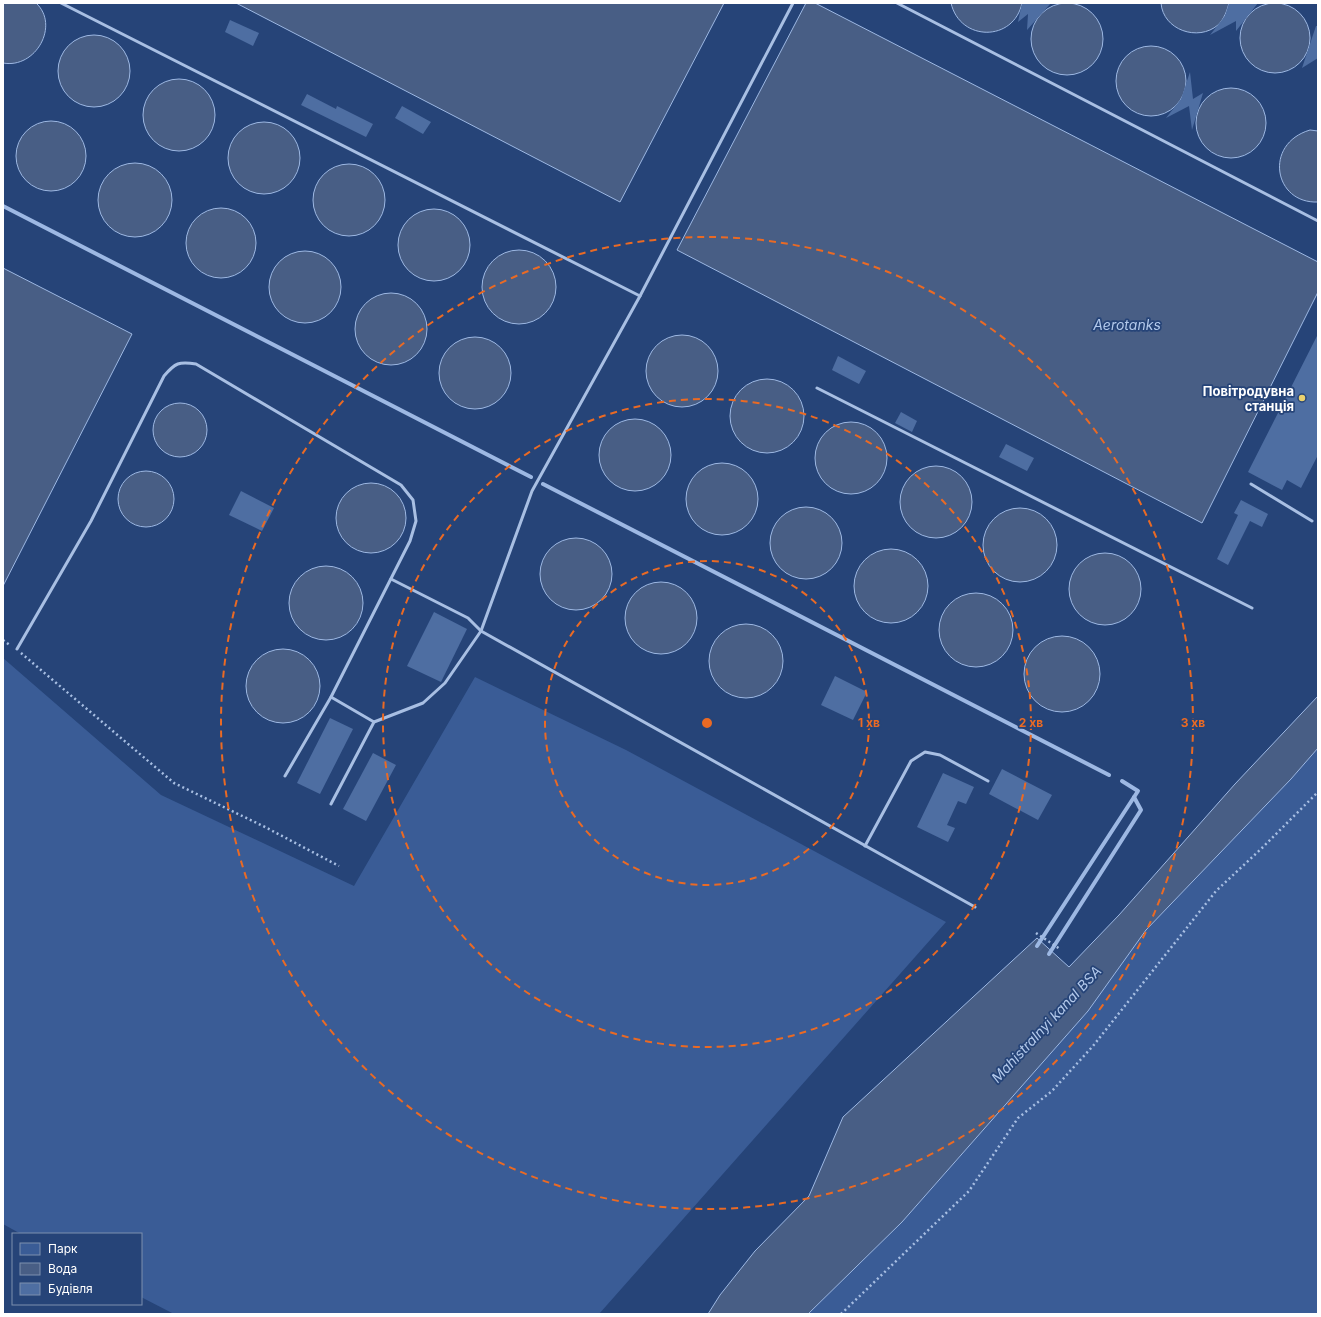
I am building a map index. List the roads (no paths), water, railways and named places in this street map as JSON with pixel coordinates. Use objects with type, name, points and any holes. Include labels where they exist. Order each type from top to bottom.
[{"type":"lane","points":[[60,3],[640,296]]},
{"type":"lane","points":[[331,804],[374,722],[422,703],[445,683],[481,631],[532,491],[640,296],[793,3]]},
{"type":"lane","points":[[897,3],[1318,221]]},
{"type":"lane","points":[[17,649],[91,521],[164,376],[172,366],[183,362],[196,364],[401,485],[413,500],[416,521],[410,541],[331,697],[285,776]]},
{"type":"lane","points":[[817,388],[1252,608]]},
{"type":"lane","points":[[1251,484],[1312,521]]},
{"type":"lane","points":[[391,579],[468,618],[481,631],[975,907]]},
{"type":"lane","points":[[331,697],[374,722]]},
{"type":"lane","points":[[865,846],[912,761],[925,752],[940,755],[988,781]]},
{"type":"water","points":[[3,3],[36,3],[43,12],[46,22],[45,33],[41,44],[25,59],[15,63],[3,63]]},
{"type":"water","points":[[236,3],[724,3],[620,202]]},
{"type":"water","name":"Aerotanks","points":[[806,3],[815,3],[1318,262],[1318,292],[1202,523],[677,250]]},
{"type":"water","points":[[951,3],[1022,3],[1017,16],[1009,25],[998,30],[987,32],[975,30],[965,25],[956,16]]},
{"type":"water","points":[[1067,3],[1087,9],[1097,19],[1103,39],[1097,59],[1087,69],[1067,75],[1047,69],[1037,59],[1031,39],[1037,19],[1047,9]]},
{"type":"water","points":[[1161,3],[1229,3],[1225,15],[1218,25],[1201,33],[1192,33],[1175,26],[1168,20],[1163,12]]},
{"type":"water","points":[[1268,3],[1282,3],[1295,9],[1304,18],[1308,24],[1310,38],[1308,52],[1300,63],[1289,71],[1282,73],[1268,73],[1261,71],[1250,63],[1242,52],[1240,45],[1240,31],[1242,24],[1250,13],[1261,5]]},
{"type":"water","points":[[87,35],[101,35],[108,37],[120,45],[128,57],[130,71],[128,85],[120,97],[108,105],[101,107],[87,107],[80,105],[68,97],[60,85],[58,78],[58,64],[60,57],[68,45],[80,37]]},
{"type":"water","points":[[1151,46],[1170,52],[1180,62],[1186,81],[1180,100],[1170,110],[1151,116],[1132,110],[1122,100],[1116,81],[1122,62],[1132,52]]},
{"type":"water","points":[[172,79],[186,79],[193,81],[205,89],[213,101],[215,115],[213,129],[205,141],[193,149],[186,151],[172,151],[165,149],[153,141],[145,129],[143,122],[143,108],[145,101],[153,89],[165,81]]},
{"type":"water","points":[[1224,88],[1238,88],[1251,93],[1261,103],[1266,116],[1266,130],[1261,143],[1251,153],[1238,158],[1224,158],[1211,153],[1201,143],[1196,130],[1196,116],[1201,103],[1211,93]]},
{"type":"water","points":[[44,121],[58,121],[71,127],[80,136],[86,149],[84,169],[76,181],[58,191],[44,191],[31,185],[22,176],[16,163],[16,149],[22,136],[31,127]]},
{"type":"water","points":[[264,122],[278,125],[290,132],[297,144],[300,158],[297,172],[290,184],[278,191],[264,194],[250,191],[238,184],[231,172],[228,158],[231,144],[238,132],[250,125]]},
{"type":"water","points":[[1310,130],[1318,131],[1318,202],[1303,200],[1292,194],[1284,184],[1280,172],[1280,159],[1285,147],[1295,137]]},
{"type":"water","points":[[135,163],[149,166],[161,174],[169,186],[172,200],[169,214],[161,226],[149,234],[135,237],[121,234],[109,226],[101,214],[98,200],[101,186],[109,174],[121,166]]},
{"type":"water","points":[[342,164],[356,164],[375,174],[385,193],[385,207],[375,226],[356,236],[342,236],[323,226],[313,207],[313,193],[323,174]]},
{"type":"water","points":[[214,208],[228,208],[241,214],[250,223],[254,229],[256,243],[254,257],[246,268],[235,276],[228,278],[214,278],[207,276],[196,268],[188,257],[186,250],[186,236],[188,229],[196,218],[207,210]]},
{"type":"water","points":[[427,209],[441,209],[448,211],[460,219],[468,231],[470,245],[468,259],[460,271],[448,279],[441,281],[427,281],[420,279],[408,271],[400,259],[398,252],[398,238],[400,231],[408,219],[420,211]]},
{"type":"water","points":[[519,250],[540,256],[550,266],[556,287],[550,308],[540,318],[519,324],[498,318],[488,308],[482,287],[488,266],[498,256]]},
{"type":"water","points":[[305,251],[325,257],[335,267],[341,287],[335,307],[325,317],[305,323],[285,317],[275,307],[269,287],[275,267],[285,257]]},
{"type":"water","points":[[3,268],[132,334],[3,586]]},
{"type":"water","points":[[384,293],[398,293],[405,295],[417,303],[425,315],[427,329],[425,343],[417,355],[405,363],[398,365],[384,365],[377,363],[365,355],[357,343],[355,336],[355,322],[357,315],[365,303],[377,295]]},
{"type":"water","points":[[682,335],[702,341],[712,351],[718,371],[712,391],[702,401],[682,407],[662,401],[652,391],[646,371],[652,351],[662,341]]},
{"type":"water","points":[[475,337],[495,343],[505,353],[511,373],[505,393],[495,403],[475,409],[455,403],[445,393],[439,373],[445,353],[455,343]]},
{"type":"water","points":[[767,379],[781,382],[793,390],[801,402],[804,416],[801,430],[793,442],[781,450],[767,453],[753,450],[741,442],[733,430],[730,416],[733,402],[741,390],[753,382]]},
{"type":"water","points":[[175,403],[185,403],[195,407],[203,415],[207,425],[207,435],[203,445],[195,453],[185,457],[175,457],[165,453],[157,445],[153,435],[153,425],[157,415],[165,407]]},
{"type":"water","points":[[635,419],[655,425],[665,435],[671,455],[665,475],[655,485],[635,491],[615,485],[605,475],[599,455],[605,435],[615,425]]},
{"type":"water","points":[[851,422],[871,428],[881,438],[887,458],[881,478],[871,488],[851,494],[831,488],[821,478],[815,458],[821,438],[831,428]]},
{"type":"water","points":[[722,463],[736,466],[748,473],[755,485],[758,499],[755,513],[748,525],[736,532],[722,535],[708,532],[696,525],[689,513],[686,499],[689,485],[696,473],[708,466]]},
{"type":"water","points":[[936,466],[950,469],[962,476],[969,488],[972,502],[969,516],[962,528],[950,535],[936,538],[922,535],[910,528],[903,516],[900,502],[903,488],[910,476],[922,469]]},
{"type":"water","points":[[141,471],[151,471],[166,479],[172,488],[174,499],[172,510],[166,519],[151,527],[141,527],[130,522],[123,515],[118,504],[118,494],[123,483],[130,476]]},
{"type":"water","points":[[364,483],[378,483],[391,489],[400,498],[404,504],[406,518],[404,532],[396,543],[385,551],[378,553],[364,553],[357,551],[346,543],[338,532],[336,525],[336,511],[338,504],[346,493],[357,485]]},
{"type":"water","points":[[806,507],[826,513],[836,523],[842,543],[836,563],[826,573],[806,579],[786,573],[776,563],[770,543],[776,523],[786,513]]},
{"type":"water","points":[[1020,508],[1034,511],[1046,519],[1054,531],[1057,545],[1054,559],[1046,571],[1034,579],[1020,582],[1006,579],[994,571],[986,559],[983,545],[986,531],[994,519],[1006,511]]},
{"type":"water","points":[[576,538],[596,544],[606,554],[612,574],[606,594],[596,604],[576,610],[556,604],[546,594],[540,574],[546,554],[556,544]]},
{"type":"water","points":[[891,549],[905,552],[917,560],[925,572],[928,586],[925,600],[917,612],[905,620],[891,623],[877,620],[865,612],[857,600],[854,586],[857,572],[865,560],[877,552]]},
{"type":"water","points":[[1105,553],[1119,556],[1131,563],[1138,575],[1141,589],[1138,603],[1131,615],[1119,622],[1105,625],[1091,622],[1079,615],[1072,603],[1069,589],[1072,575],[1079,563],[1091,556]]},
{"type":"water","points":[[326,566],[340,569],[352,577],[360,589],[363,603],[360,617],[352,629],[340,637],[326,640],[312,637],[300,629],[292,617],[289,603],[292,589],[300,577],[312,569]]},
{"type":"water","points":[[661,582],[681,588],[691,598],[697,618],[691,638],[681,648],[661,654],[641,648],[631,638],[625,618],[631,598],[641,588]]},
{"type":"water","points":[[976,593],[990,596],[1002,604],[1010,616],[1013,630],[1010,644],[1002,656],[990,664],[976,667],[962,664],[950,656],[942,644],[939,630],[942,616],[950,604],[962,596]]},
{"type":"water","points":[[739,624],[753,624],[767,630],[777,640],[783,654],[783,668],[777,682],[767,692],[753,698],[739,698],[725,692],[715,682],[709,668],[709,654],[715,640],[725,630]]},
{"type":"water","points":[[1062,636],[1077,639],[1089,647],[1097,659],[1100,674],[1097,689],[1089,701],[1077,709],[1062,712],[1047,709],[1035,701],[1027,689],[1024,674],[1027,659],[1035,647],[1047,639]]},
{"type":"water","points":[[283,649],[297,652],[309,660],[317,672],[320,686],[317,700],[309,712],[297,720],[283,723],[269,720],[257,712],[249,700],[246,686],[249,672],[257,660],[269,652]]},
{"type":"water","name":"Mahistralnyi kanal BSA","points":[[1318,696],[1318,748],[1291,779],[1146,930],[1088,1011],[902,1222],[808,1314],[708,1314],[720,1295],[755,1251],[809,1196],[843,1117],[1037,938],[1069,967],[1119,915],[1235,784]]},
{"type":"waterway","points":[[3,206],[531,477]]},
{"type":"waterway","points":[[543,484],[1109,775]]},
{"type":"waterway","points":[[1037,946],[1138,791],[1122,781]]},
{"type":"waterway","points":[[1049,954],[1141,810],[1134,797]]},
{"type":"place","name":"Повітродувна станція","points":[[1302,398]]}]
